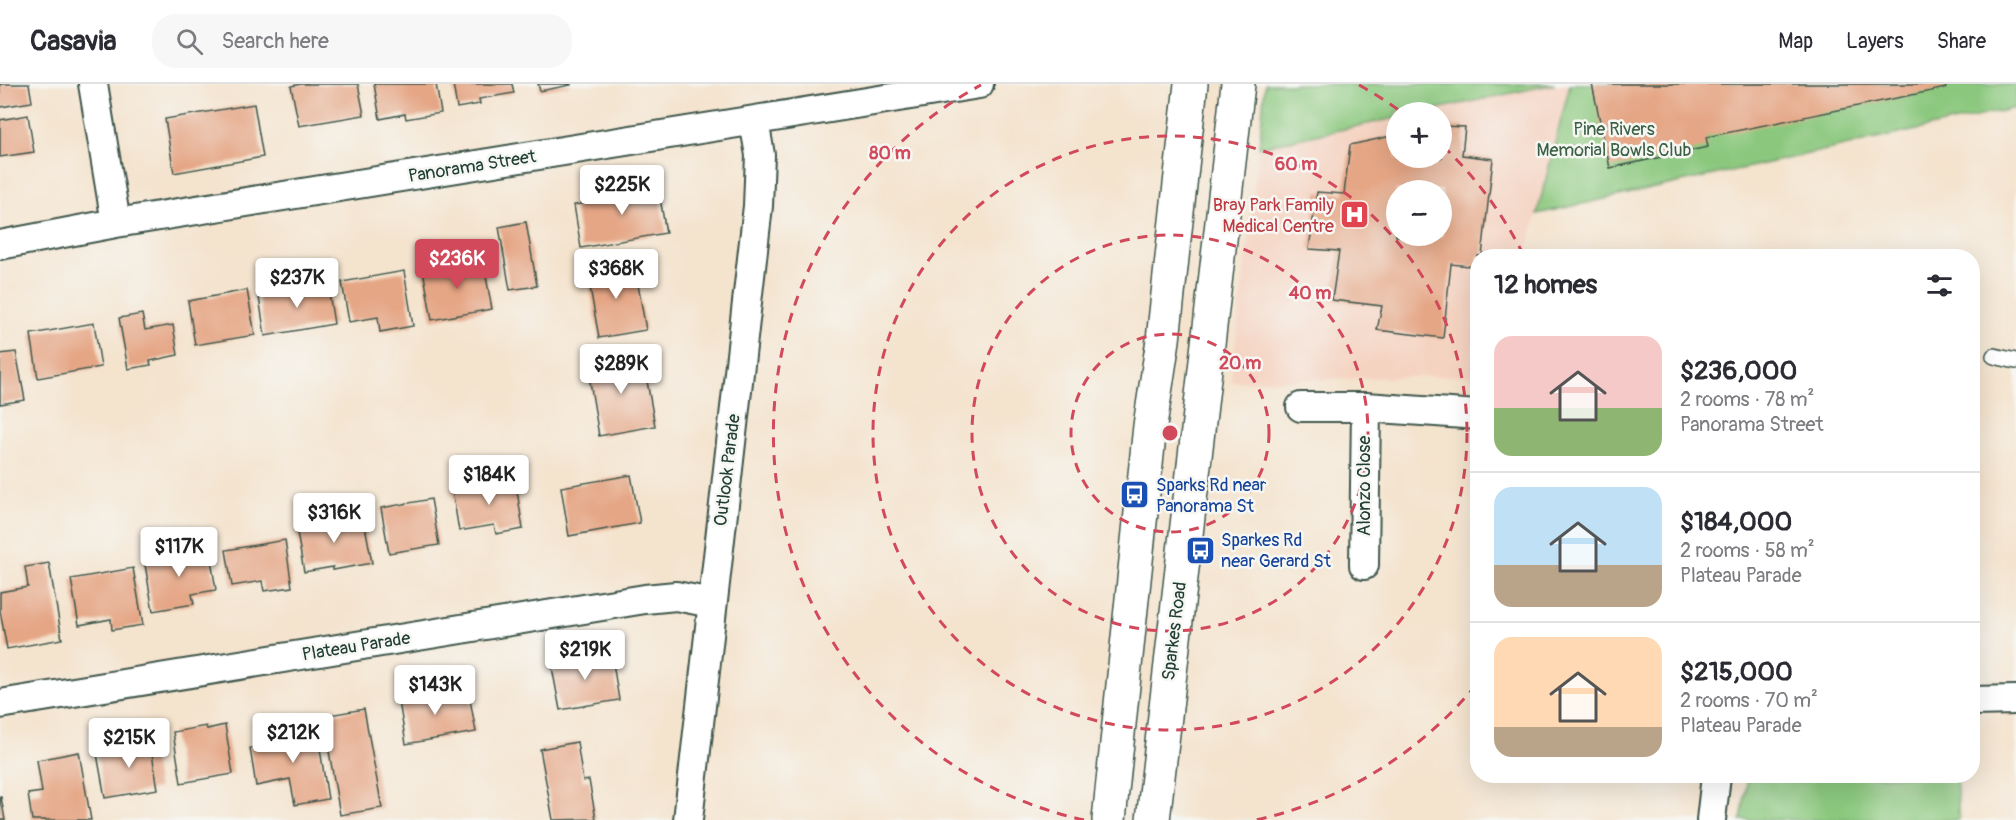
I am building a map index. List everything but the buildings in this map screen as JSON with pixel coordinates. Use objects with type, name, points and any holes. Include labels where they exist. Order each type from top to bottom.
[{"type":"street","points":[[93,84],[116,223]]},
{"type":"street","name":"Panorama Street","points":[[0,245],[116,223],[979,84]]},
{"type":"street","name":"Sparkes Road","points":[[1153,820],[1238,84]]},
{"type":"street","points":[[1109,820],[1150,426],[1163,340],[1190,93]]},
{"type":"street","name":"Outlook Parade","points":[[687,820],[758,206],[760,155],[754,121]]},
{"type":"street","points":[[1301,406],[1366,407],[1470,414]]},
{"type":"street","name":"Alonzo Close","points":[[1364,565],[1366,407]]},
{"type":"street","name":"Plateau Parade","points":[[0,704],[645,599],[676,596],[712,603]]},
{"type":"street","points":[[1980,701],[2016,700]]},
{"type":"street","points":[[1712,820],[1715,783]]},
{"type":"lane","points":[[1994,356],[2016,361]]},
{"type":"shaded area","points":[[1555,84],[1570,84],[1528,249],[1470,249],[1470,375],[1231,382],[1259,147],[1386,120],[1386,168],[1452,168],[1452,106]]},
{"type":"green space","name":"Pine Rivers Memorial Bowls Club","points":[[1265,84],[1555,84],[1452,106],[1452,102],[1386,102],[1386,120],[1259,147]]},
{"type":"green space","name":"Pine Rivers Memorial Bowls Club","points":[[1570,84],[2016,84],[2016,108],[1537,214]]},
{"type":"green space","points":[[1747,783],[1956,783],[1959,820],[1741,820]]},
{"type":"place","name":"Bray Park Family Medical Centre","points":[[1355,215]]},
{"type":"place","name":"Sparks Rd near Panorama St","points":[[1135,495]]},
{"type":"place","name":"Sparkes Rd near Gerard St","points":[[1200,550]]}]
